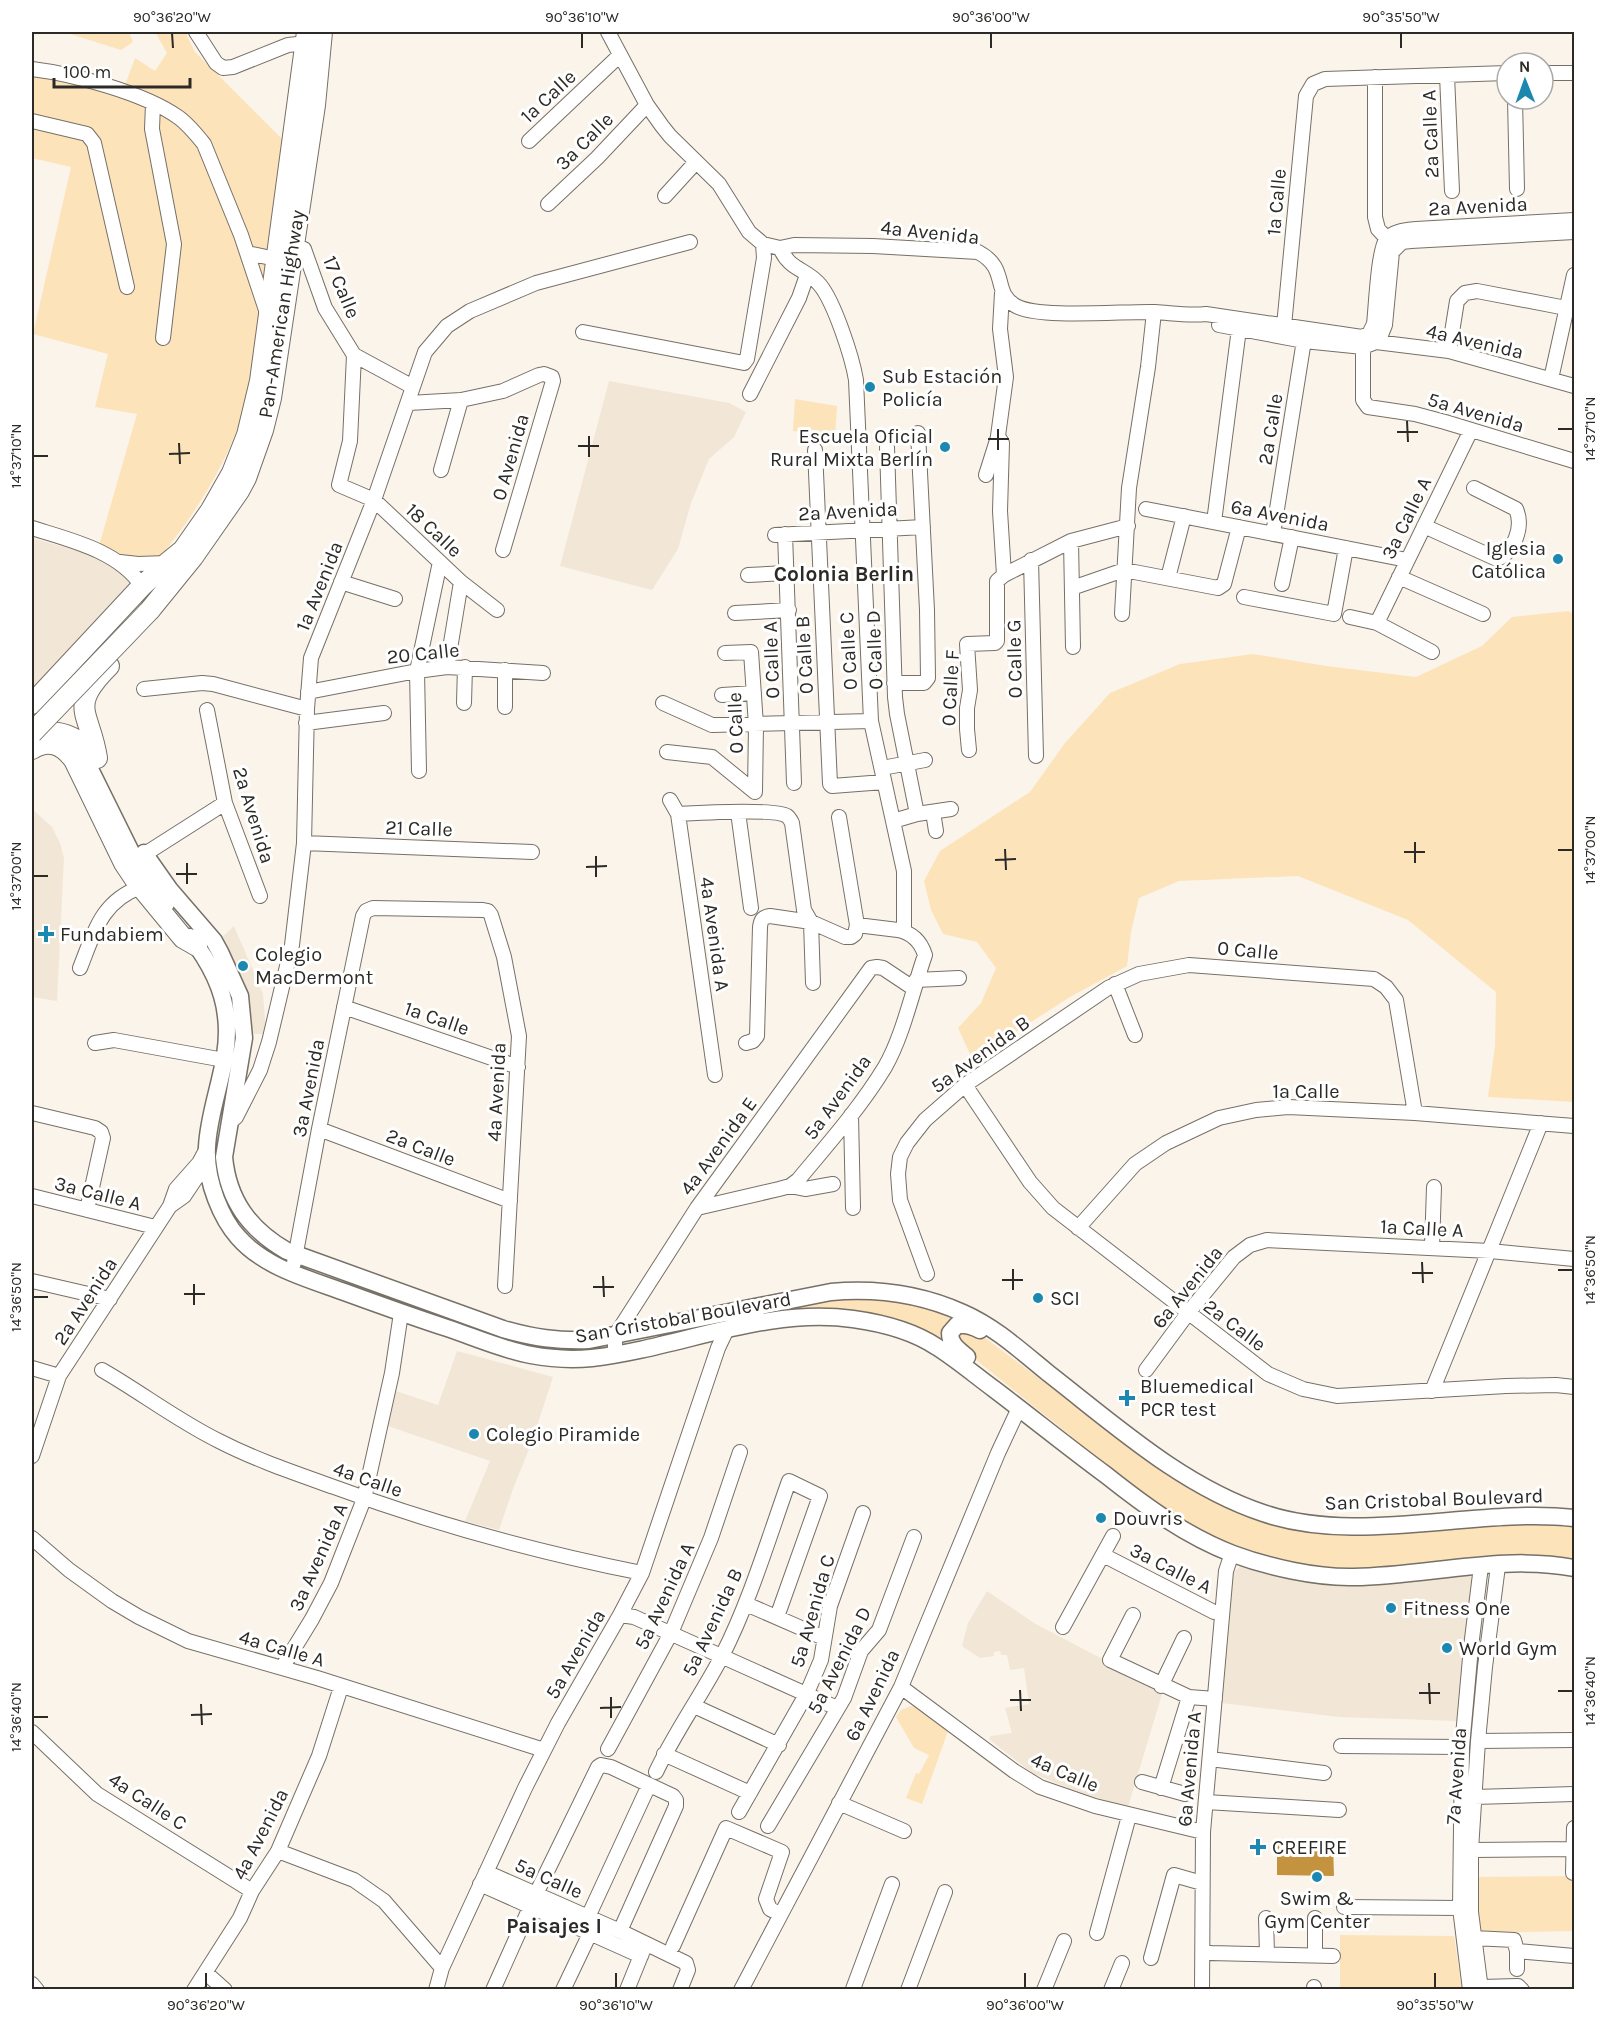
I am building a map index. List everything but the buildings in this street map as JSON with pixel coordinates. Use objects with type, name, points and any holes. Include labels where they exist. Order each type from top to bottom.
[{"type":"highway","name":"Pan-American Highway","points":[[32,734],[150,610],[193,557],[246,478],[263,430],[271,398],[315,105],[312,35]]},
{"type":"highway","name":"Pan-American Highway","points":[[32,704],[142,586],[183,550],[211,510],[232,473],[247,435],[260,381],[276,259],[312,35]]},
{"type":"highway","points":[[91,760],[95,745],[84,710],[87,693],[93,683],[188,580],[224,527],[239,491]]},
{"type":"highway","points":[[73,726],[73,696],[82,668],[92,654],[167,574],[183,550]]},
{"type":"highway","points":[[32,734],[49,732],[70,737],[88,747],[91,760]]},
{"type":"highway","points":[[32,749],[46,743],[54,744],[68,752],[124,863],[183,938],[197,946]]},
{"type":"main road","name":"San Cristobal Boulevard","points":[[91,760],[145,854],[170,890],[214,941],[240,996],[244,1038],[224,1157],[227,1180],[233,1197],[241,1211],[269,1240],[297,1254],[530,1337],[556,1341],[590,1340],[615,1336],[831,1292],[866,1289],[901,1294],[939,1303],[996,1331],[1106,1418],[1194,1482],[1267,1514],[1300,1522],[1352,1526],[1518,1516],[1575,1518]]},
{"type":"main road","name":"San Cristobal Boulevard","points":[[91,760],[134,858],[197,946],[224,999],[227,1038],[206,1150],[208,1171],[223,1216],[236,1236],[253,1252],[292,1273],[401,1313],[525,1354],[561,1360],[615,1354],[784,1318],[818,1316],[857,1320],[895,1328],[934,1345],[1097,1469],[1179,1528],[1232,1553],[1266,1564],[1309,1573],[1352,1577],[1539,1564],[1575,1569]]},
{"type":"main road","points":[[727,1329],[733,1319],[778,1309],[800,1297]]},
{"type":"main road","points":[[1097,1469],[1069,1438],[955,1348],[950,1338],[952,1328],[962,1324],[980,1330],[1071,1397],[1106,1418]]},
{"type":"street","points":[[196,32],[216,63],[223,68],[232,67],[312,35]]},
{"type":"street","points":[[582,332],[744,363],[747,359],[764,258],[763,244],[749,232],[719,184],[670,136],[647,105],[608,32]]},
{"type":"street","name":"1a Calle","points":[[529,141],[620,55]]},
{"type":"street","points":[[32,69],[51,71],[113,87],[177,117],[195,132],[204,144],[247,253],[268,315]]},
{"type":"street","points":[[1366,340],[1381,335],[1385,325],[1392,252],[1391,243],[1378,229],[1375,217],[1375,77],[1495,73]]},
{"type":"street","points":[[1555,73],[1575,73]]},
{"type":"street","name":"2a Calle A","points":[[1447,75],[1452,190]]},
{"type":"street","name":"1a Calle","points":[[1284,326],[1306,96],[1313,84],[1325,79],[1375,77]]},
{"type":"street","points":[[153,104],[152,129],[174,244],[163,338]]},
{"type":"street","name":"3a Calle","points":[[548,204],[597,158],[647,105]]},
{"type":"street","points":[[1515,111],[1517,189]]},
{"type":"street","points":[[32,121],[87,134],[94,143],[127,287]]},
{"type":"street","points":[[665,196],[696,162]]},
{"type":"street","name":"2a Avenida","points":[[1391,243],[1400,231],[1416,229],[1575,220]]},
{"type":"street","name":"2a Avenida","points":[[1391,243],[1575,232]]},
{"type":"street","name":"1a Avenida","points":[[229,1123],[236,1117],[260,1070],[292,945],[304,843],[307,716],[311,658],[374,500],[425,352],[447,326],[470,311],[536,282],[690,242]]},
{"type":"street","name":"4a Avenida","points":[[763,244],[780,248],[794,245],[873,246],[978,252],[989,258],[997,269],[1002,293],[1018,308],[1038,312],[1154,312],[1189,316],[1206,314],[1239,324],[1305,335],[1449,351],[1575,386]]},
{"type":"street","name":"17 Calle","points":[[293,246],[304,249],[325,308],[354,355],[413,387]]},
{"type":"street","name":"0 Calle C","points":[[780,248],[790,264],[819,283],[828,297],[854,369],[872,721],[904,871],[904,931]]},
{"type":"street","points":[[247,253],[276,259]]},
{"type":"street","points":[[750,393],[799,298],[807,275]]},
{"type":"street","points":[[1551,379],[1575,275]]},
{"type":"street","points":[[1449,351],[1457,301],[1465,293],[1477,291],[1566,308]]},
{"type":"street","name":"0 Calle F","points":[[986,475],[998,436],[1006,377],[1000,329],[1002,293]]},
{"type":"street","points":[[1122,614],[1129,488],[1148,368],[1154,312]]},
{"type":"street","points":[[1214,522],[1239,324]]},
{"type":"street","name":"4a Avenida","points":[[1239,324],[1284,326],[1305,335]]},
{"type":"street","name":"2a Calle","points":[[1273,534],[1305,335]]},
{"type":"street","name":"5a Avenida","points":[[1366,340],[1363,400],[1365,405],[1375,409],[1415,414],[1575,461]]},
{"type":"street","name":"18 Calle","points":[[354,355],[350,441],[339,485],[374,500],[461,582],[497,610]]},
{"type":"street","name":"0 Avenida","points":[[461,400],[503,391],[539,375],[549,375],[553,381],[503,550]]},
{"type":"street","points":[[409,403],[461,400],[441,470]]},
{"type":"street","name":"3a Calle A","points":[[1377,623],[1471,430]]},
{"type":"street","points":[[868,672],[924,682],[928,678],[918,433]]},
{"type":"street","name":"0 Calle F","points":[[969,750],[967,708],[970,690],[967,644],[997,641],[1002,443],[998,436]]},
{"type":"street","name":"0 Calle D","points":[[886,447],[897,714],[917,814]]},
{"type":"street","name":"0 Calle B","points":[[815,450],[831,785],[883,775]]},
{"type":"street","points":[[1424,526],[1497,559],[1504,556],[1511,549],[1519,527],[1519,516],[1516,509],[1474,488]]},
{"type":"street","name":"6a Avenida","points":[[1146,509],[1407,560]]},
{"type":"street","points":[[1168,578],[1185,516]]},
{"type":"street","points":[[1000,578],[1071,541],[1128,526]]},
{"type":"street","name":"2a Avenida","points":[[780,535],[923,527]]},
{"type":"street","points":[[1072,588],[1124,570],[1221,587],[1224,584],[1239,527]]},
{"type":"street","points":[[32,528],[62,537],[118,561],[138,564],[166,563]]},
{"type":"street","name":"0 Calle A","points":[[780,535],[789,610],[794,783]]},
{"type":"street","points":[[1282,584],[1292,537]]},
{"type":"street","points":[[1071,541],[1073,647]]},
{"type":"street","points":[[1244,597],[1333,614],[1346,548]]},
{"type":"street","name":"0 Calle G","points":[[1031,560],[1036,756]]},
{"type":"street","points":[[118,561],[134,575],[142,586]]},
{"type":"street","points":[[419,771],[417,671],[440,562]]},
{"type":"street","points":[[748,575],[786,573]]},
{"type":"street","points":[[1399,577],[1483,614]]},
{"type":"street","points":[[341,582],[395,599]]},
{"type":"street","points":[[447,667],[461,582]]},
{"type":"street","points":[[735,614],[789,610]]},
{"type":"street","points":[[1350,617],[1377,623],[1432,652]]},
{"type":"street","name":"0 Calle","points":[[667,752],[712,757],[755,792],[756,725],[751,652],[725,653]]},
{"type":"street","name":"20 Calle","points":[[308,692],[447,667],[543,673]]},
{"type":"street","points":[[464,703],[465,667]]},
{"type":"street","points":[[505,670],[505,707]]},
{"type":"street","points":[[144,689],[213,684],[307,716],[384,713]]},
{"type":"street","points":[[722,695],[754,693]]},
{"type":"street","points":[[663,703],[712,725],[872,721]]},
{"type":"street","name":"2a Avenida","points":[[207,710],[225,803],[260,896]]},
{"type":"street","points":[[883,775],[906,763],[925,760]]},
{"type":"street","name":"4a Avenida A","points":[[670,801],[678,814],[716,1075]]},
{"type":"street","points":[[145,854],[225,803]]},
{"type":"street","points":[[893,821],[917,814],[951,809]]},
{"type":"street","points":[[738,812],[751,908]]},
{"type":"street","points":[[678,814],[738,812],[780,813],[788,816],[792,823],[804,910],[811,922],[813,983]]},
{"type":"street","points":[[933,812],[936,831]]},
{"type":"street","points":[[746,1043],[753,1041],[757,1036],[761,920],[770,916],[811,922],[845,937],[855,934],[857,925],[839,817]]},
{"type":"street","name":"21 Calle","points":[[304,843],[532,852]]},
{"type":"street","points":[[80,968],[100,919],[113,902],[141,887]]},
{"type":"street","name":"4a Avenida","points":[[366,911],[373,908],[488,910],[490,915],[504,957],[519,1036],[504,1286]]},
{"type":"street","name":"3a Avenida","points":[[292,1273],[344,1007],[363,916],[366,911]]},
{"type":"street","points":[[857,925],[904,931]]},
{"type":"street","name":"5a Avenida","points":[[790,1186],[798,1180],[851,1115],[885,1066],[925,955],[916,939],[904,931]]},
{"type":"street","name":"0 Calle","points":[[1111,986],[1139,974],[1189,965],[1374,979],[1386,987],[1396,1000],[1415,1113]]},
{"type":"street","name":"4a Avenida E","points":[[615,1336],[697,1208],[871,968],[883,968],[915,984]]},
{"type":"street","points":[[915,984],[959,978]]},
{"type":"street","points":[[1111,986],[1135,1035]]},
{"type":"street","name":"5a Avenida B","points":[[927,1274],[900,1200],[898,1174],[900,1157],[907,1143],[925,1120],[965,1085],[1111,986]]},
{"type":"street","name":"1a Calle","points":[[344,1007],[518,1066]]},
{"type":"street","points":[[95,1043],[114,1040],[224,1060]]},
{"type":"street","name":"2a Calle","points":[[965,1085],[1030,1182],[1053,1208],[1268,1374],[1303,1389],[1337,1396],[1506,1386],[1575,1387]]},
{"type":"street","name":"1a Calle","points":[[1078,1228],[1135,1164],[1166,1143],[1219,1118],[1256,1110],[1288,1107],[1415,1113],[1575,1126]]},
{"type":"street","points":[[32,1113],[95,1128],[101,1132],[103,1137],[87,1210]]},
{"type":"street","points":[[851,1115],[853,1208]]},
{"type":"street","points":[[1432,1391],[1541,1123]]},
{"type":"street","name":"2a Calle","points":[[319,1130],[510,1201]]},
{"type":"street","name":"2a Avenida","points":[[33,1450],[59,1376],[170,1206],[176,1189],[200,1163],[206,1150]]},
{"type":"street","name":"2a Avenida","points":[[170,1206],[184,1196],[196,1178],[208,1171]]},
{"type":"street","points":[[697,1208],[790,1186],[805,1189],[833,1184]]},
{"type":"street","points":[[1432,1248],[1434,1187]]},
{"type":"street","name":"3a Calle A","points":[[32,1196],[155,1227]]},
{"type":"street","name":"6a Avenida","points":[[1146,1370],[1188,1313],[1234,1257],[1250,1245],[1267,1240]]},
{"type":"street","name":"1a Calle A","points":[[1267,1240],[1490,1251],[1575,1258]]},
{"type":"street","points":[[32,1281],[110,1299]]},
{"type":"street","name":"3a Avenida A","points":[[282,1668],[312,1620],[331,1583],[364,1498],[392,1373],[401,1313]]},
{"type":"street","name":"5a Avenida","points":[[436,1989],[442,1968],[525,1788],[642,1573],[718,1348],[727,1329]]},
{"type":"street","points":[[615,1336],[615,1354]]},
{"type":"street","points":[[32,1368],[59,1376]]},
{"type":"street","name":"4a Calle","points":[[102,1370],[218,1441],[292,1473],[502,1541],[642,1573]]},
{"type":"street","name":"6a Avenida","points":[[741,1989],[901,1687],[998,1453],[1019,1408]]},
{"type":"street","name":"5a Avenida A","points":[[608,1749],[671,1633],[711,1538],[740,1452]]},
{"type":"street","name":"5a Avenida B","points":[[656,1772],[664,1754],[722,1656],[746,1604],[789,1481],[820,1496],[777,1617]]},
{"type":"street","name":"5a Avenida C","points":[[739,1812],[779,1745],[807,1693],[821,1660],[830,1606],[863,1514]]},
{"type":"street","points":[[1063,1627],[1113,1536]]},
{"type":"street","name":"5a Avenida D","points":[[768,1826],[844,1698],[861,1651],[879,1630],[914,1537]]},
{"type":"street","name":"4a Calle A","points":[[32,1538],[69,1570],[112,1601],[188,1641],[317,1678],[544,1750]]},
{"type":"street","name":"6a Avenida A","points":[[1202,1989],[1203,1832],[1226,1570],[1232,1553]]},
{"type":"street","name":"3a Calle A","points":[[1103,1555],[1214,1612],[1222,1612]]},
{"type":"street","name":"7a Avenida","points":[[1477,1988],[1460,1908],[1462,1747],[1469,1666],[1490,1566]]},
{"type":"street","name":"7a Avenida","points":[[1477,1988],[1471,1912],[1471,1850],[1490,1566]]},
{"type":"street","points":[[746,1604],[824,1638]]},
{"type":"street","points":[[620,1615],[634,1617],[837,1708]]},
{"type":"street","points":[[1133,1616],[1110,1660],[1161,1686],[1189,1697],[1215,1699]]},
{"type":"street","points":[[1161,1686],[1184,1638]]},
{"type":"street","points":[[1469,1666],[1485,1667]]},
{"type":"street","name":"4a Avenida","points":[[194,1989],[240,1918],[252,1891],[278,1851],[319,1756],[340,1687]]},
{"type":"street","name":"4a Calle","points":[[901,1687],[1014,1771],[1040,1787],[1129,1816],[1203,1832]]},
{"type":"street","points":[[1161,1788],[1189,1697]]},
{"type":"street","points":[[694,1706],[779,1745]]},
{"type":"street","name":"4a Calle C","points":[[32,1734],[97,1794],[252,1891]]},
{"type":"street","points":[[1478,1741],[1575,1740]]},
{"type":"street","points":[[1341,1746],[1462,1747]]},
{"type":"street","points":[[664,1754],[750,1793]]},
{"type":"street","points":[[1210,1759],[1324,1773]]},
{"type":"street","points":[[493,1989],[533,1900],[598,1767],[602,1765],[650,1785],[673,1796],[676,1800],[676,1806],[620,1931]]},
{"type":"street","points":[[1142,1782],[1185,1794]]},
{"type":"street","points":[[563,1989],[650,1785]]},
{"type":"street","points":[[1474,1797],[1575,1794]]},
{"type":"street","points":[[1206,1802],[1339,1810]]},
{"type":"street","points":[[839,1803],[904,1831]]},
{"type":"street","points":[[1097,1933],[1129,1816]]},
{"type":"street","points":[[673,1946],[726,1828],[782,1852],[766,1899],[770,1909],[780,1914]]},
{"type":"street","points":[[1573,1873],[1574,1828]]},
{"type":"street","points":[[1471,1850],[1573,1849]]},
{"type":"street","points":[[278,1851],[327,1868],[362,1885],[384,1901],[442,1968]]},
{"type":"street","points":[[1151,1959],[1174,1875],[1202,1883]]},
{"type":"street","name":"5a Calle","points":[[483,1878],[591,1924],[644,1950],[686,1963],[688,1970],[680,1989]]},
{"type":"street","points":[[866,1989],[851,1989],[892,1884]]},
{"type":"street","points":[[908,1989],[945,1892]]},
{"type":"street","points":[[1344,1906],[1460,1908]]},
{"type":"street","points":[[1266,1918],[1267,1954]]},
{"type":"street","points":[[1315,1918],[1315,1955]]},
{"type":"street","name":"5a Calle","points":[[591,1924],[620,1931],[644,1950]]},
{"type":"street","points":[[1473,1938],[1512,1939],[1518,1952],[1517,1969]]},
{"type":"street","points":[[1044,1989],[1064,1941]]},
{"type":"street","points":[[627,1989],[644,1950]]},
{"type":"street","points":[[1203,1951],[1333,1956]]},
{"type":"street","points":[[1518,1952],[1575,1956]]},
{"type":"street","points":[[1112,1989],[1122,1963]]},
{"type":"street","points":[[206,1973],[225,1989]]},
{"type":"street","points":[[32,1984],[37,1989]]},
{"type":"street","points":[[1477,1988],[1518,1986],[1521,1989]]},
{"type":"shaded area","points":[[64,32],[129,32],[133,42],[121,50]]},
{"type":"shaded area","points":[[155,32],[188,32],[187,36],[195,52],[282,139],[252,372],[240,422],[209,487],[169,546],[138,583],[96,556],[137,414],[95,407],[108,354],[33,334],[71,167],[32,158],[32,63],[124,88],[135,58],[155,71],[167,53]]},
{"type":"shaded area","points":[[609,381],[729,403],[746,412],[734,437],[709,459],[691,503],[678,549],[652,590],[560,566]]},
{"type":"shaded area","points":[[795,399],[837,406],[835,437],[793,431]]},
{"type":"shaded area","points":[[32,538],[96,556],[138,583],[32,691]]},
{"type":"shaded area","points":[[1568,611],[1574,614],[1574,1102],[1488,1097],[1495,1046],[1496,992],[1408,920],[1298,876],[1179,881],[1139,898],[1131,932],[1127,966],[1070,997],[1011,1035],[970,1054],[958,1028],[981,1003],[996,968],[977,942],[943,934],[931,910],[924,881],[940,851],[1030,792],[1065,743],[1110,693],[1180,664],[1253,654],[1416,677],[1482,646],[1512,617]]},
{"type":"shaded area","name":"Fundabiem","points":[[32,809],[52,827],[64,858],[57,1001],[32,997]]},
{"type":"shaded area","name":"Colegio MacDermont","points":[[234,926],[263,994],[266,1034],[250,1034],[221,938]]},
{"type":"shaded area","points":[[831,1299],[902,1299],[965,1319],[946,1348],[790,1311],[801,1304]]},
{"type":"shaded area","points":[[957,1331],[980,1334],[1068,1400],[1112,1429],[1265,1517],[1574,1524],[1574,1565],[1350,1573],[1307,1568],[1233,1550],[1184,1526],[1101,1467],[1071,1436],[961,1348]]},
{"type":"shaded area","name":"Colegio Piramide","points":[[457,1351],[553,1377],[499,1530],[465,1521],[490,1461],[385,1425],[393,1390],[438,1405]]},
{"type":"shaded area","points":[[1243,1564],[1465,1572],[1471,1575],[1473,1584],[1458,1721],[1339,1717],[1221,1703],[1231,1574]]},
{"type":"shaded area","points":[[987,1591],[1034,1623],[1163,1691],[1128,1807],[1077,1792],[1032,1773],[989,1739],[991,1736],[1012,1733],[1005,1708],[1029,1704],[1024,1668],[1010,1670],[1007,1655],[1001,1655],[1000,1651],[994,1652],[994,1656],[980,1658],[962,1646],[968,1623]]},
{"type":"shaded area","points":[[911,1706],[918,1707],[948,1731],[922,1804],[906,1798],[916,1773],[919,1774],[929,1755],[914,1748],[896,1717],[901,1710]]},
{"type":"shaded area","points":[[1277,1844],[1333,1845],[1334,1876],[1277,1875]]},
{"type":"shaded area","points":[[1574,1876],[1574,1931],[1480,1933],[1477,1877]]},
{"type":"shaded area","points":[[1340,1935],[1454,1936],[1462,1989],[1340,1989]]},
{"type":"place","name":"Sub Estación Policía","points":[[870,387]]},
{"type":"place","name":"Escuela Oficial Rural Mixta Berlín","points":[[945,447]]},
{"type":"place","name":"Iglesia Católica","points":[[1558,559]]},
{"type":"place","name":"Fundabiem","points":[[46,934]]},
{"type":"place","name":"Colegio MacDermont","points":[[243,966]]},
{"type":"place","name":"SCI","points":[[1038,1298]]},
{"type":"place","name":"Bluemedical PCR test","points":[[1127,1398]]},
{"type":"place","name":"Colegio Piramide","points":[[474,1434]]},
{"type":"place","name":"Douvris","points":[[1101,1518]]},
{"type":"place","name":"Fitness One","points":[[1391,1608]]},
{"type":"place","name":"World Gym","points":[[1447,1648]]},
{"type":"place","name":"CREFIRE","points":[[1258,1847]]},
{"type":"place","name":"Swim & Gym Center","points":[[1317,1877]]},
{"type":"district","name":"Colonia Berlin","points":[[844,574]]},
{"type":"district","name":"Paisajes I","points":[[554,1926]]}]
